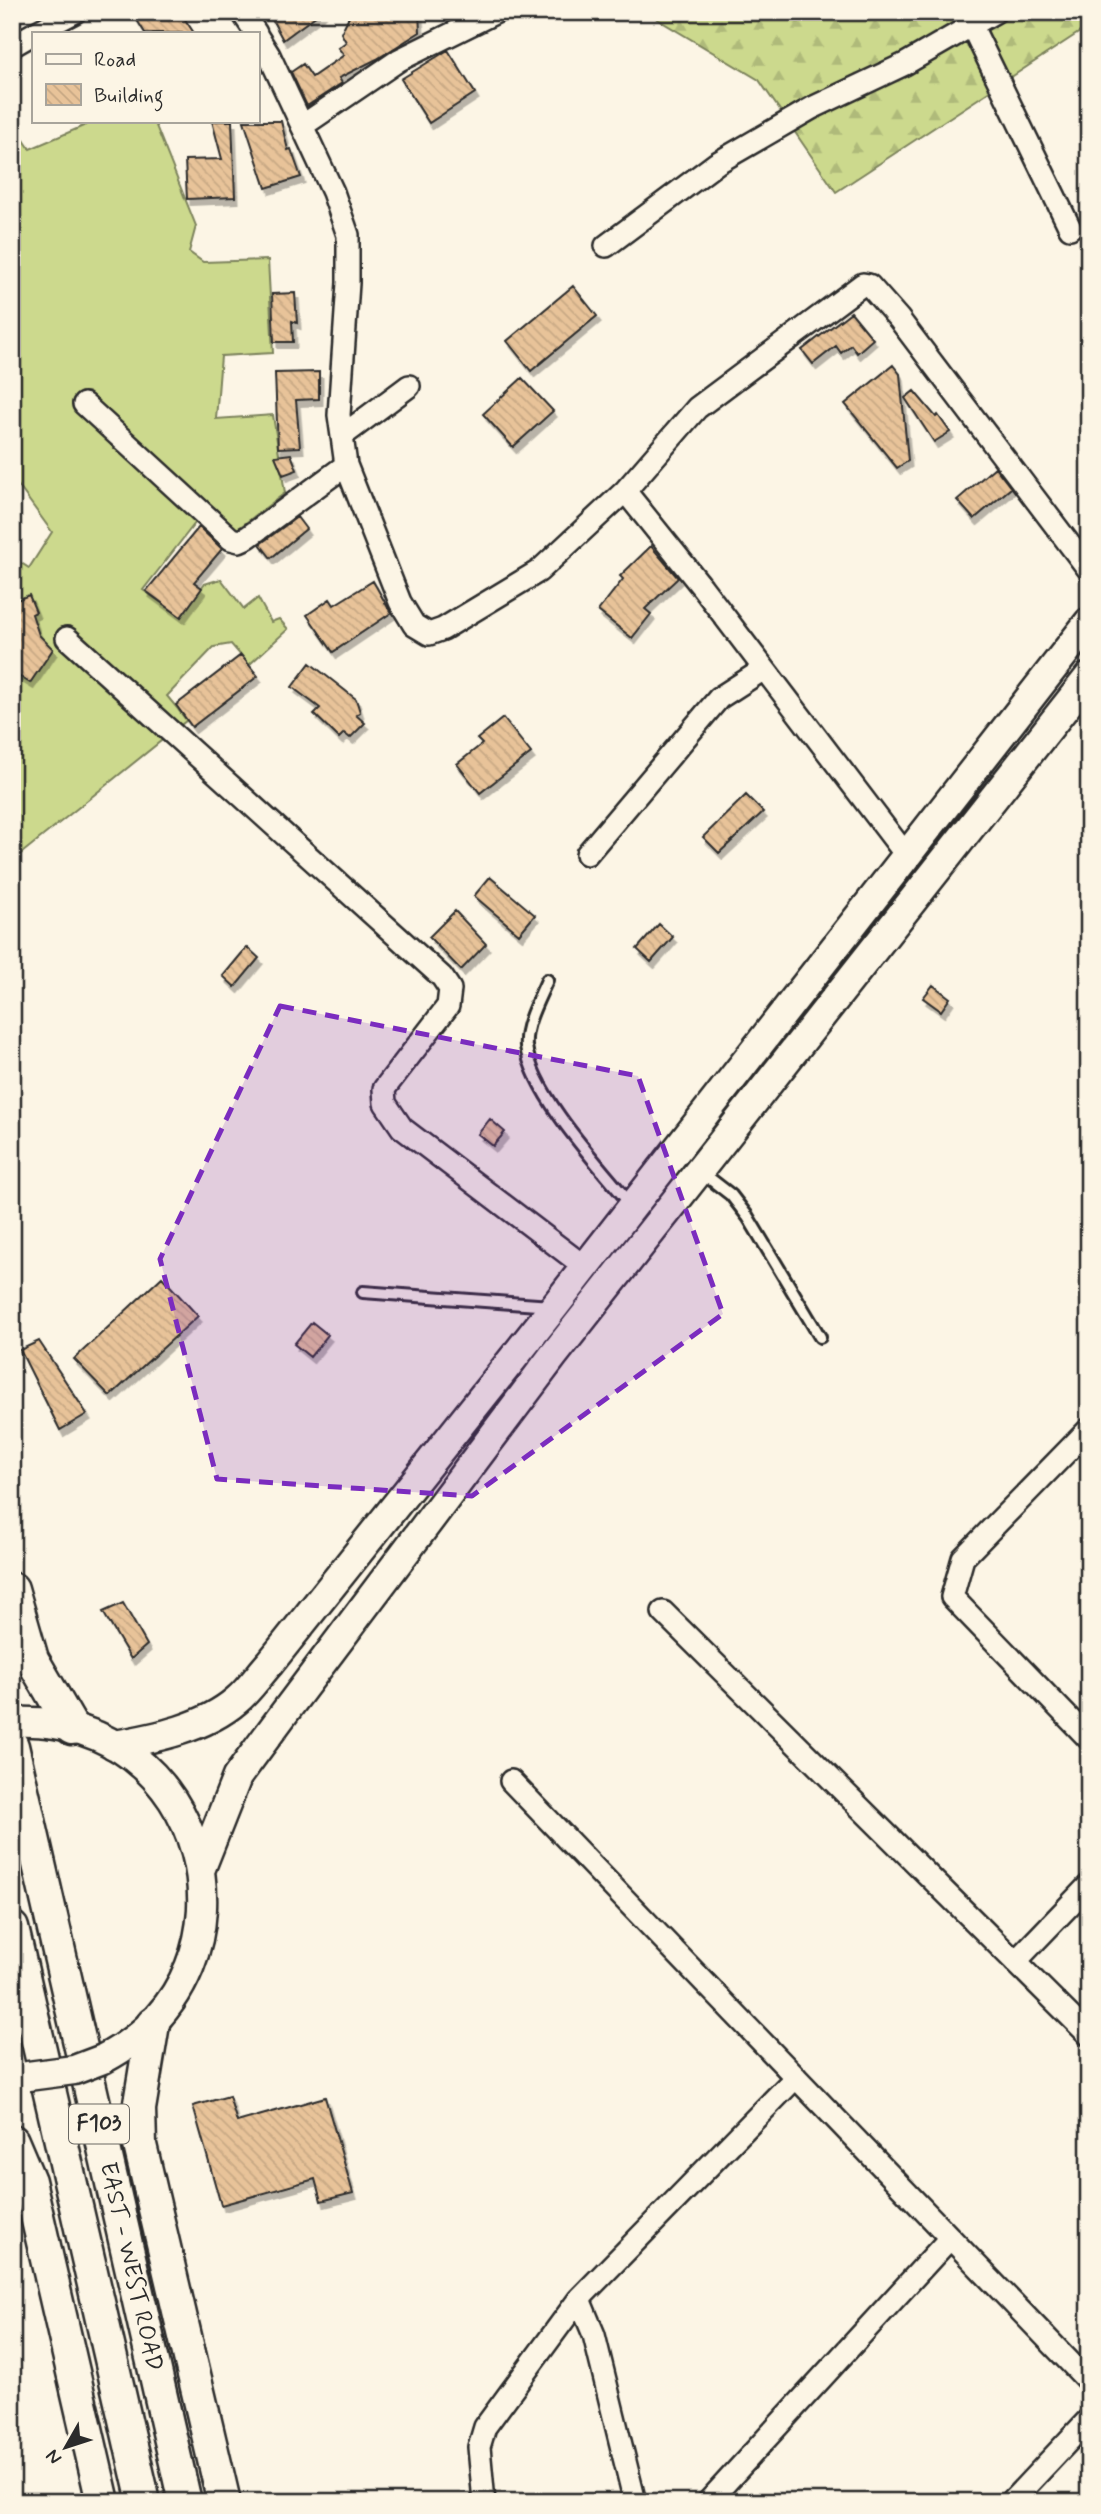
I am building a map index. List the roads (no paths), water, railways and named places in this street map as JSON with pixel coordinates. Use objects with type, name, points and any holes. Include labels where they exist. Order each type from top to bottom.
[{"type":"main road","points":[[114,1745],[148,1740],[188,1726],[209,1718],[237,1700],[554,1307],[1089,622]]},
{"type":"main road","points":[[201,1868],[237,1777],[513,1409],[1089,677]]},
{"type":"main road","points":[[12,1589],[32,1660],[72,1728]]},
{"type":"main road","points":[[16,1730],[72,1728],[114,1745],[151,1774],[171,1797],[187,1824],[201,1868],[203,1914],[193,1959],[177,1994],[153,2024],[129,2044],[103,2059],[66,2071],[20,2076]]},
{"type":"main road","name":"EAST - WEST ROAD","points":[[16,1730],[185,2502]]},
{"type":"main road","name":"EAST - WEST ROAD","points":[[12,1928],[144,2502]]},
{"type":"main road","points":[[153,2024],[139,2109],[140,2145],[225,2502]]},
{"type":"main road","points":[[12,2141],[29,2181],[103,2502]]},
{"type":"street","points":[[38,32],[75,12]]},
{"type":"street","points":[[242,12],[255,32]]},
{"type":"street","points":[[302,126],[398,60],[496,12]]},
{"type":"street","points":[[606,246],[717,163],[812,108],[905,64],[968,19],[995,12]]},
{"type":"street","points":[[968,19],[1070,228]]},
{"type":"street","points":[[12,46],[32,35]]},
{"type":"street","points":[[259,38],[270,55],[333,192],[348,235],[348,284],[339,415],[346,465],[400,602],[414,625],[429,634],[443,629],[538,571],[625,491],[697,408],[863,284],[869,285],[899,319],[1089,570]]},
{"type":"street","points":[[342,436],[409,386]]},
{"type":"street","points":[[84,404],[221,532],[239,541],[346,465]]},
{"type":"street","points":[[625,491],[906,855]]},
{"type":"street","points":[[67,638],[442,976],[450,989],[449,1006],[384,1089],[385,1103],[402,1128],[585,1267]]},
{"type":"street","points":[[587,854],[719,698],[764,669]]},
{"type":"street","points":[[1089,1429],[963,1559],[952,1597],[1089,1739]]},
{"type":"street","points":[[663,1612],[1089,2035]]},
{"type":"street","points":[[511,1781],[1089,2382]]},
{"type":"street","points":[[1015,1962],[1089,1885]]},
{"type":"street","points":[[484,2502],[480,2447],[485,2427],[579,2299],[796,2077]]},
{"type":"street","points":[[708,2502],[950,2238]]},
{"type":"street","points":[[579,2299],[594,2335],[635,2502]]},
{"type":"street","points":[[1011,2502],[1089,2419]]},
{"type":"lane","points":[[547,980],[531,1017],[526,1046],[538,1079],[565,1124],[632,1206]]},
{"type":"lane","points":[[699,1171],[731,1195],[748,1217],[820,1337]]},
{"type":"lane","points":[[363,1292],[554,1307]]}]
